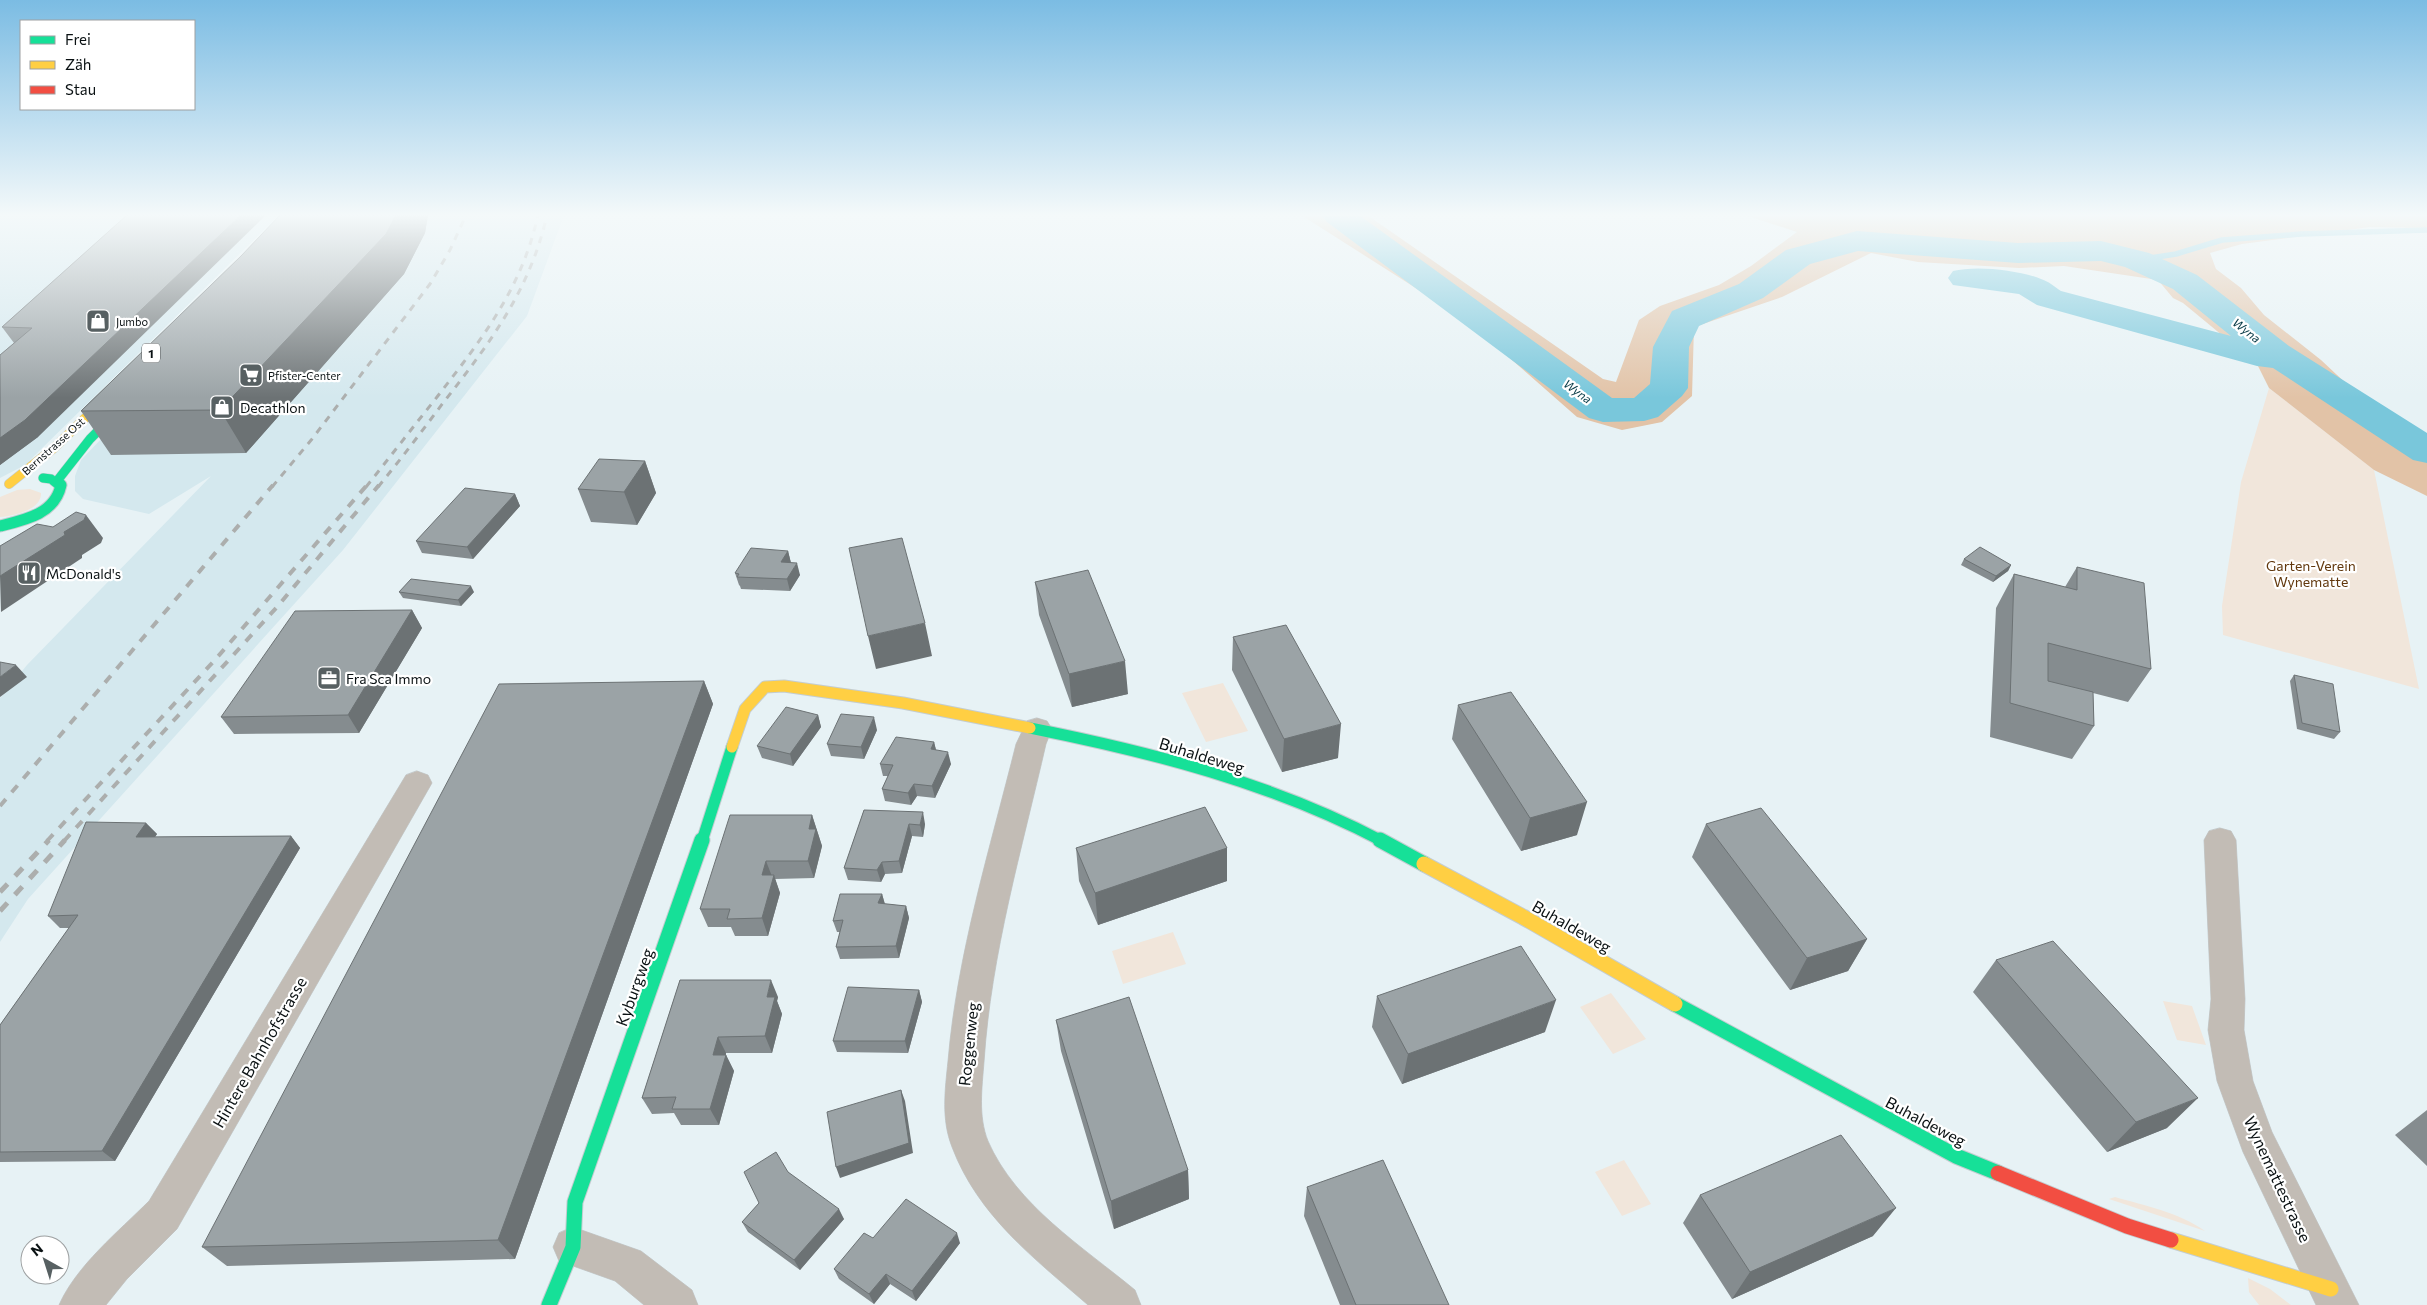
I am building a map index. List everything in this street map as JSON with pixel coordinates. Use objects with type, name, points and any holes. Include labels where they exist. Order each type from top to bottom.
[{"type":"street","name":"Bernstrasse Ost","points":[[4,485],[54,448],[117,387]]},
{"type":"street","name":"Bernstrasse Ost","points":[[57,482],[90,439],[117,411]]},
{"type":"street","points":[[0,526],[38,514],[55,502],[62,490],[57,482],[37,478],[4,485]]},
{"type":"street","points":[[0,530],[16,522]]},
{"type":"street","name":"Buhaldeweg","points":[[765,687],[784,686],[903,703],[1037,729],[1183,764],[1280,797],[1356,828],[1523,917],[1700,1018],[1956,1156],[2127,1226],[2335,1297]]},
{"type":"street","name":"Kyburgweg","points":[[549,1305],[573,1247],[575,1202],[696,859],[745,709],[765,687]]},
{"type":"street","name":"Roggenweg","points":[[1037,729],[1031,744],[984,940],[969,1020],[962,1107],[970,1146],[996,1191],[1028,1226],[1120,1305]]},
{"type":"street","name":"Hintere Bahnhofstrasse","points":[[80,1305],[113,1265],[163,1215],[417,783]]},
{"type":"street","name":"Wynemattestrasse","points":[[2220,840],[2228,999],[2226,1030],[2234,1081],[2256,1139],[2335,1297]]},
{"type":"street","points":[[573,1247],[627,1265],[677,1305]]},
{"type":"shaded area","name":"Jumbo","points":[[0,276],[217,276],[25,465],[0,478]]},
{"type":"shaded area","points":[[258,276],[542,276],[527,316],[343,550],[28,899],[0,942],[0,698],[27,665],[211,476],[149,514],[83,499],[75,491],[75,476],[81,460]]},
{"type":"shaded area","points":[[1397,276],[1455,276],[1603,379],[1616,382],[1639,320],[1660,306],[1719,285],[1734,276],[1825,276],[1782,297],[1694,327],[1692,396],[1662,422],[1622,430],[1577,417],[1469,322]]},
{"type":"shaded area","points":[[2130,276],[2225,276],[2241,288],[2264,315],[2321,360],[2352,389],[2427,444],[2427,496],[2374,470],[2269,388],[2257,364],[2183,303],[2173,298],[2158,280]]},
{"type":"green space","name":"Garten-Verein Wynematte","points":[[2269,388],[2374,470],[2419,689],[2223,635],[2222,606],[2241,482]]},
{"type":"green space","points":[[30,489],[41,493],[37,504],[26,511],[0,517],[0,497],[17,490]]},
{"type":"green space","points":[[1223,683],[1248,731],[1206,742],[1182,693]]},
{"type":"green space","points":[[1173,932],[1186,964],[1123,984],[1112,951]]},
{"type":"green space","points":[[1611,993],[1646,1039],[1613,1054],[1580,1007]]},
{"type":"green space","points":[[2163,1001],[2192,1006],[2206,1045],[2177,1040]]},
{"type":"green space","points":[[1624,1160],[1651,1204],[1622,1216],[1595,1172]]},
{"type":"green space","points":[[2115,1197],[2173,1214],[2205,1231],[2109,1199]]},
{"type":"green space","points":[[2248,1278],[2270,1289],[2291,1305],[2259,1305],[2249,1292]]},
{"type":"building","points":[[59,276],[177,276],[25,420],[0,438],[0,355],[32,328],[2,327]]},
{"type":"building","points":[[220,276],[346,276],[220,410],[81,411]]},
{"type":"building","points":[[599,459],[645,461],[624,492],[578,489]]},
{"type":"building","points":[[465,488],[515,494],[467,547],[416,541]]},
{"type":"building","points":[[76,512],[86,515],[84,520],[64,532],[65,535],[0,576],[0,546],[37,524],[53,527]]},
{"type":"building","points":[[902,538],[925,623],[868,636],[849,548]]},
{"type":"building","points":[[1980,547],[2011,565],[1996,576],[1964,559]]},
{"type":"building","points":[[751,548],[788,551],[781,562],[797,563],[787,579],[737,577],[739,574],[735,573]]},
{"type":"building","points":[[2077,567],[2144,583],[2151,669],[2048,643],[2048,681],[2093,692],[2094,726],[2010,703],[2014,574],[2077,590]]},
{"type":"building","points":[[1088,570],[1125,661],[1069,674],[1035,582]]},
{"type":"building","points":[[411,579],[471,586],[458,600],[399,592]]},
{"type":"building","points":[[412,610],[348,715],[221,717],[295,611]]},
{"type":"building","points":[[1286,625],[1341,724],[1284,739],[1233,637]]},
{"type":"building","points":[[0,662],[16,665],[0,677]]},
{"type":"building","points":[[2294,675],[2333,684],[2340,732],[2302,723]]},
{"type":"building","points":[[704,681],[498,1240],[202,1247],[499,684]]},
{"type":"building","points":[[1511,692],[1587,802],[1530,818],[1458,705]]},
{"type":"building","points":[[786,707],[818,715],[790,754],[757,746]]},
{"type":"building","points":[[841,714],[874,717],[861,747],[827,744]]},
{"type":"building","points":[[896,737],[934,742],[931,749],[948,752],[932,786],[914,784],[908,793],[882,789],[893,765],[880,764]]},
{"type":"building","points":[[1205,807],[1227,848],[1095,893],[1076,848]]},
{"type":"building","points":[[1761,808],[1867,939],[1807,958],[1706,824]]},
{"type":"building","points":[[864,810],[923,812],[920,825],[909,824],[899,861],[882,862],[877,870],[844,868]]},
{"type":"building","points":[[730,815],[812,815],[809,829],[816,829],[808,861],[766,861],[762,875],[774,875],[762,918],[727,919],[730,909],[700,909]]},
{"type":"building","points":[[86,822],[146,823],[136,837],[291,836],[102,1151],[0,1152],[0,1025],[78,915],[48,916]]},
{"type":"building","points":[[840,894],[882,894],[878,903],[906,906],[896,946],[836,947],[843,920],[833,921]]},
{"type":"building","points":[[2053,941],[2198,1098],[2136,1122],[1996,960]]},
{"type":"building","points":[[1521,946],[1556,1000],[1408,1054],[1377,996]]},
{"type":"building","points":[[680,980],[771,980],[767,997],[775,997],[765,1036],[718,1037],[713,1055],[726,1055],[710,1109],[672,1109],[676,1097],[642,1098]]},
{"type":"building","points":[[848,987],[919,990],[905,1041],[833,1041]]},
{"type":"building","points":[[1129,997],[1188,1170],[1111,1201],[1056,1020]]},
{"type":"building","points":[[901,1090],[909,1143],[836,1167],[827,1112]]},
{"type":"building","points":[[1841,1135],[1896,1208],[1750,1272],[1700,1195]]},
{"type":"building","points":[[776,1152],[788,1172],[839,1209],[794,1260],[742,1222],[759,1203],[744,1172]]},
{"type":"building","points":[[1383,1160],[1449,1305],[1356,1305],[1307,1187]]},
{"type":"building","points":[[906,1199],[957,1233],[912,1291],[886,1274],[869,1294],[834,1269],[864,1233],[873,1238]]},
{"type":"waterway","name":"Wyna","points":[[1421,276],[1603,410],[1644,409],[1669,388],[1671,347],[1685,319],[1751,291],[1772,276]]},
{"type":"waterway","name":"Wyna","points":[[2172,276],[2185,282],[2276,354],[2427,451]]},
{"type":"waterway","name":"Wyna","points":[[1965,278],[2011,282],[2030,286],[2049,298],[2270,358]]},
{"type":"railway","points":[[272,487],[312,439],[435,276]]},
{"type":"railway","points":[[366,487],[470,354],[498,312],[517,276]]},
{"type":"railway","points":[[378,487],[477,359],[506,315],[526,276]]},
{"type":"railway","points":[[0,806],[273,485]]},
{"type":"railway","points":[[47,841],[214,661],[367,485]]},
{"type":"railway","points":[[64,841],[277,607],[379,485]]},
{"type":"railway","points":[[0,892],[49,840]]},
{"type":"railway","points":[[0,911],[65,840]]},
{"type":"traffic: fast","points":[[57,481],[90,439],[111,418]]},
{"type":"traffic: fast","points":[[0,526],[39,514],[54,503],[59,495],[61,485],[51,479],[43,478]]},
{"type":"traffic: fast","points":[[1030,728],[1154,756],[1279,795],[1357,828],[1424,864]]},
{"type":"traffic: fast","points":[[549,1305],[573,1247],[575,1202],[696,859],[732,747]]},
{"type":"traffic: fast","points":[[1675,1004],[1956,1156],[1998,1173]]},
{"type":"traffic: slow","points":[[9,484],[54,448],[112,392]]},
{"type":"traffic: slow","points":[[732,747],[745,709],[765,687],[784,686],[903,703],[1030,728]]},
{"type":"traffic: slow","points":[[1424,864],[1523,917],[1675,1004]]},
{"type":"traffic: slow","points":[[2171,1240],[2331,1289]]},
{"type":"traffic: jam","points":[[1998,1173],[2127,1226],[2171,1240]]},
{"type":"place","name":"Jumbo","points":[[98,321]]},
{"type":"place","name":"Pfister-Center","points":[[251,375]]},
{"type":"place","name":"Decathlon","points":[[222,407]]},
{"type":"place","name":"McDonald's","points":[[29,573]]},
{"type":"place","name":"Fra Sca Immo","points":[[329,678]]}]
